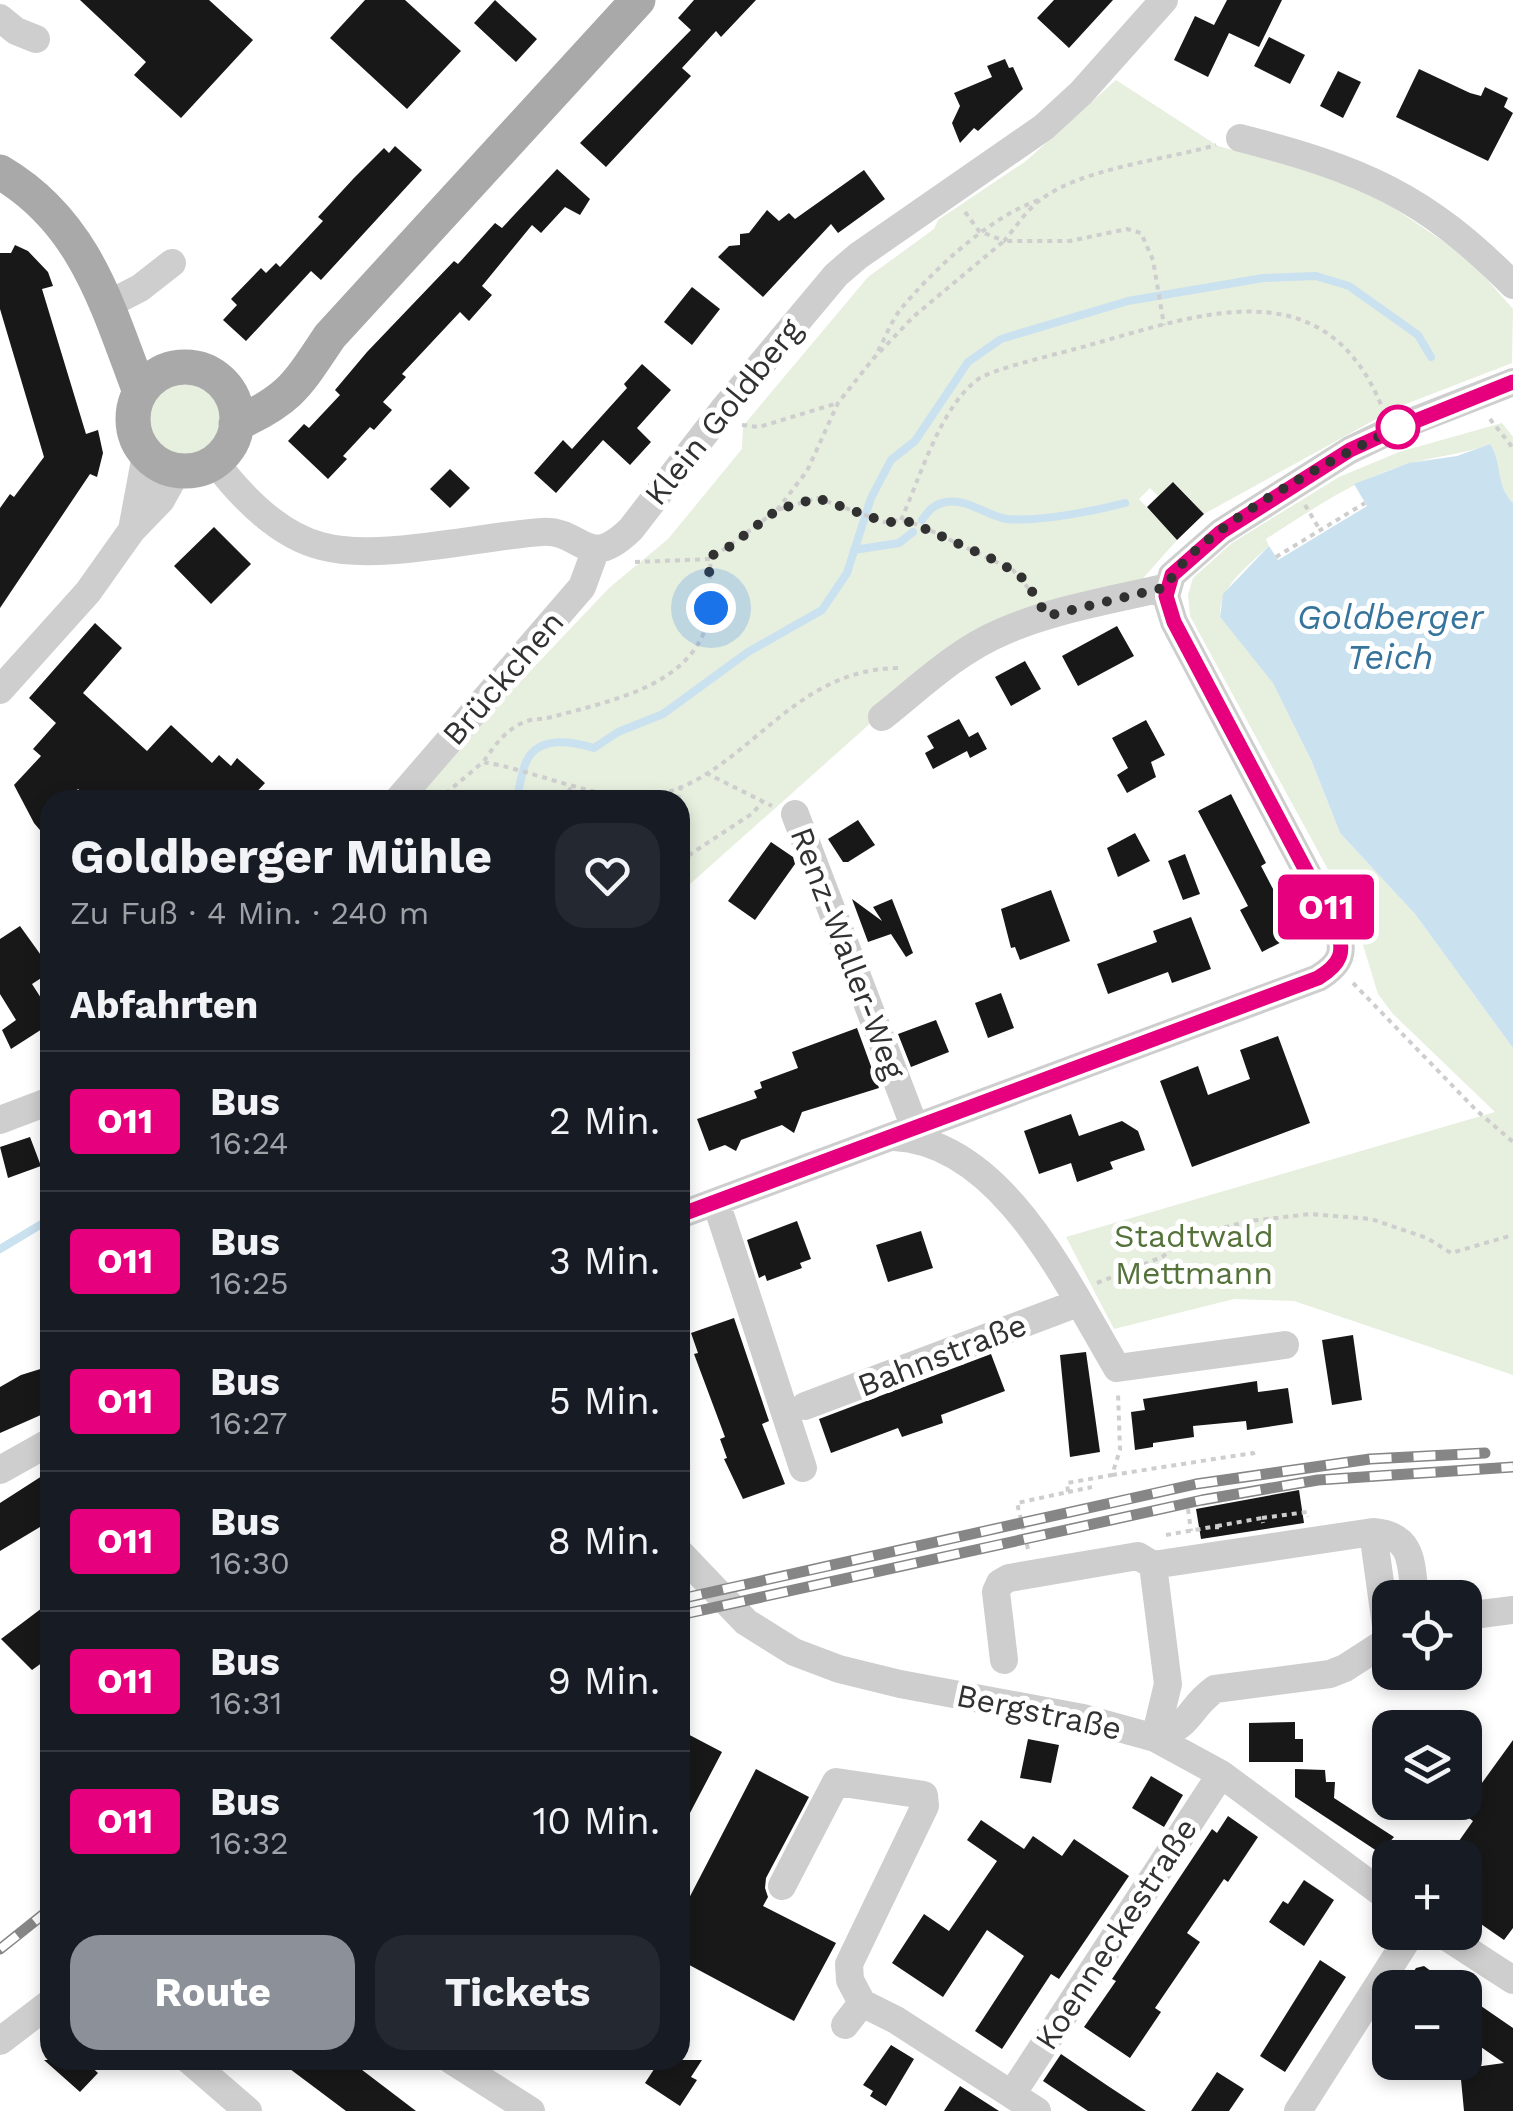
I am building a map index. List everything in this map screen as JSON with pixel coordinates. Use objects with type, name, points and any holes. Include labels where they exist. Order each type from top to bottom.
[{"type":"main road","points":[[236,424],[268,410],[294,390],[330,336],[637,0]]},
{"type":"main road","points":[[0,172],[57,217],[110,304],[167,369]]},
{"type":"main road","points":[[110,304],[140,392]]},
{"type":"main road","points":[[228,389],[258,386],[274,379],[330,336]]},
{"type":"main road","points":[[167,369],[208,372],[228,389],[236,424],[230,446],[203,468],[162,463],[134,431],[132,416],[140,392],[147,381],[167,369]]},
{"type":"street","points":[[15,0],[0,17],[16,31],[36,39]]},
{"type":"street","name":"Klein Goldberg","points":[[596,549],[614,544],[631,528],[836,275],[1044,127],[1081,93],[1164,0]]},
{"type":"street","points":[[1240,138],[1331,162],[1402,195],[1455,231],[1513,285]]},
{"type":"street","points":[[110,304],[140,288],[172,263]]},
{"type":"street","points":[[690,1211],[1318,978],[1336,965],[1343,946],[1336,927],[1174,622],[1167,587],[1182,564],[1221,532],[1306,476],[1391,430],[1513,382]]},
{"type":"street","points":[[215,462],[255,507],[301,538],[322,547],[386,550],[545,532],[596,549]]},
{"type":"street","points":[[0,690],[78,604],[132,530],[162,463]]},
{"type":"street","name":"Brückchen","points":[[407,790],[582,587],[596,549]]},
{"type":"street","points":[[882,717],[944,668],[1000,632],[1047,616],[1167,587]]},
{"type":"street","name":"Renz-Waller-Weg","points":[[795,814],[904,1132]]},
{"type":"street","points":[[0,1120],[40,1105]]},
{"type":"street","points":[[904,1132],[988,1180],[1018,1208],[1117,1368],[1285,1345]]},
{"type":"street","points":[[716,1202],[803,1468]]},
{"type":"street","name":"Bahnstraße","points":[[805,1406],[1078,1303]]},
{"type":"street","points":[[0,1470],[40,1448]]},
{"type":"street","points":[[1373,1532],[1380,1580]]},
{"type":"street","points":[[1004,1660],[996,1592],[1000,1583],[1009,1578],[1138,1556],[1153,1565],[1387,1532],[1408,1550],[1412,1580]]},
{"type":"street","name":"Bergstraße","points":[[690,1564],[746,1622],[794,1652],[854,1673],[1083,1718],[1155,1738],[1221,1774],[1372,1885]]},
{"type":"street","points":[[1153,1565],[1167,1669],[1167,1697],[1155,1738]]},
{"type":"street","points":[[1482,1614],[1513,1610]]},
{"type":"street","points":[[1155,1738],[1176,1730],[1215,1690],[1330,1674],[1372,1650]]},
{"type":"street","points":[[1167,1669],[1208,1694]]},
{"type":"street","name":"Koenneckestraße","points":[[1012,2094],[1221,1774]]},
{"type":"street","points":[[782,1886],[836,1782],[924,1795],[925,1806],[849,1964],[853,2014],[896,2020],[1037,2111]]},
{"type":"street","points":[[1298,2111],[1401,1950]]},
{"type":"street","points":[[1466,1950],[1513,1980]]},
{"type":"street","points":[[0,2042],[40,2011]]},
{"type":"street","points":[[201,2070],[248,2111]]},
{"type":"street","points":[[466,2070],[531,2111]]},
{"type":"path","points":[[873,360],[899,312],[979,231],[1021,206],[1118,167],[1240,138]]},
{"type":"path","points":[[596,549],[622,563],[711,559],[777,510],[808,471],[838,403],[873,360],[914,317],[1004,241],[1040,200]]},
{"type":"path","points":[[979,231],[1004,241],[1070,241],[1134,229],[1140,232],[1152,260],[1164,324]]},
{"type":"path","points":[[901,520],[950,410],[978,379],[1164,324],[1245,309],[1293,317],[1337,342],[1357,360],[1371,381],[1391,430]]},
{"type":"path","points":[[1479,397],[1489,418],[1513,448]]},
{"type":"path","points":[[724,410],[743,426],[759,427],[838,403]]},
{"type":"path","points":[[777,510],[817,498],[885,522],[901,520],[1013,570],[1025,580],[1047,616]]},
{"type":"path","points":[[1276,557],[1365,503]]},
{"type":"path","points":[[450,790],[484,762],[495,744],[518,724],[618,697],[672,674],[692,651],[708,622],[711,559]]},
{"type":"path","points":[[670,790],[706,774],[802,700],[841,677],[874,669],[944,668]]},
{"type":"path","points":[[484,762],[515,766],[598,790]]},
{"type":"path","name":"Renz-Waller-Weg","points":[[706,774],[795,814]]},
{"type":"path","points":[[570,790],[574,784]]},
{"type":"path","points":[[681,790],[682,786]]},
{"type":"path","points":[[690,854],[753,813],[762,802]]},
{"type":"path","points":[[1336,965],[1476,1110],[1513,1142]]},
{"type":"path","points":[[1078,1303],[1091,1285],[1162,1256],[1202,1233],[1250,1221],[1310,1214],[1371,1219],[1427,1238],[1451,1253],[1513,1235]]},
{"type":"path","points":[[1112,1474],[1120,1450],[1117,1368]]},
{"type":"path","points":[[1068,1492],[1067,1484],[1112,1474],[1254,1453],[1254,1459]]},
{"type":"path","points":[[1030,1557],[1018,1503],[1092,1487]]},
{"type":"path","points":[[1188,1509],[1191,1530]]},
{"type":"green space","points":[[1116,80],[1218,146],[1360,185],[1468,258],[1513,309],[1512,363],[1398,407],[1204,514],[1174,482],[1158,496],[1150,488],[1139,499],[1177,540],[1137,585],[947,655],[690,884],[690,790],[417,790],[609,588],[668,539],[742,449],[743,426],[868,277],[934,229],[938,220],[1026,161]]},
{"type":"green space","points":[[176,379],[192,379],[213,390],[224,419],[213,448],[192,459],[176,459],[162,453],[150,441],[144,427],[144,411],[150,397],[162,385]]},
{"type":"green space","name":"Stadtwald Mettmann","points":[[1502,423],[1513,437],[1513,503],[1507,496],[1490,444],[1386,471],[1333,497],[1266,539],[1269,546],[1229,586],[1220,617],[1273,682],[1312,762],[1340,833],[1415,914],[1513,1048],[1513,1375],[1294,1301],[1234,1299],[1114,1329],[1066,1237],[1495,1112],[1393,1014],[1378,994],[1355,919],[1190,616],[1188,595],[1193,578],[1232,543],[1339,477],[1399,452]]},
{"type":"water","name":"Goldberger Teich","points":[[1490,444],[1507,496],[1513,503],[1513,1048],[1415,914],[1340,833],[1312,762],[1273,683],[1220,617],[1223,594],[1269,546],[1278,560],[1367,506],[1354,484],[1409,463],[1457,456]]},
{"type":"building","points":[[80,0],[209,0],[253,40],[181,118],[134,75],[146,62]]},
{"type":"building","points":[[365,0],[405,0],[461,51],[407,109],[330,38]]},
{"type":"building","points":[[495,0],[537,39],[516,62],[474,23]]},
{"type":"building","points":[[694,0],[756,0],[721,37],[716,31],[682,68],[691,76],[606,167],[580,143],[691,30],[678,18]]},
{"type":"building","points":[[1054,0],[1113,0],[1069,48],[1037,18]]},
{"type":"building","points":[[1227,0],[1282,0],[1259,47],[1229,33],[1208,77],[1174,60],[1195,16],[1214,25]]},
{"type":"building","points":[[1269,37],[1305,55],[1290,84],[1254,66]]},
{"type":"building","points":[[1005,59],[1023,89],[960,143],[952,123],[960,106],[954,93],[992,77],[987,66]]},
{"type":"building","points":[[1419,69],[1470,93],[1481,96],[1485,87],[1508,98],[1504,107],[1513,113],[1488,161],[1396,117]]},
{"type":"building","points":[[1338,71],[1361,82],[1343,118],[1320,106]]},
{"type":"building","points":[[395,146],[422,170],[321,280],[311,271],[246,341],[223,320],[237,305],[231,299],[261,268],[266,273],[276,263],[280,267],[323,221],[318,217],[354,178],[384,148],[389,153]]},
{"type":"building","points":[[557,169],[590,199],[580,215],[565,207],[541,233],[532,225],[482,286],[492,295],[469,321],[460,312],[402,374],[406,377],[383,402],[392,410],[343,456],[347,459],[328,479],[288,441],[304,424],[309,428],[340,395],[335,390],[367,352],[454,261],[458,264],[495,223],[502,228]]},
{"type":"building","points":[[864,170],[885,199],[838,233],[831,224],[763,297],[718,257],[729,246],[740,245],[740,234],[749,233],[767,210],[779,221],[789,213],[795,219]]},
{"type":"building","points":[[15,245],[28,251],[48,272],[53,286],[42,289],[86,434],[98,430],[103,453],[97,477],[90,474],[0,608],[0,508],[10,494],[14,497],[44,457],[0,309],[0,253],[11,253]]},
{"type":"building","points":[[692,287],[720,309],[692,345],[664,322]]},
{"type":"building","points":[[642,364],[671,390],[637,428],[651,442],[630,465],[603,440],[556,493],[534,473],[563,440],[572,449],[627,388],[624,384]]},
{"type":"building","points":[[450,469],[470,488],[450,508],[430,489]]},
{"type":"building","points":[[1173,482],[1204,514],[1177,540],[1147,507]]},
{"type":"building","points":[[214,527],[251,564],[211,604],[174,566]]},
{"type":"building","points":[[95,623],[122,648],[83,693],[147,751],[171,725],[212,763],[219,755],[231,766],[237,758],[265,783],[258,790],[40,790],[40,830],[14,785],[41,756],[33,749],[56,723],[29,698]]},
{"type":"building","points":[[1117,626],[1134,656],[1078,686],[1062,656]]},
{"type":"building","points":[[1025,661],[1041,689],[1011,706],[995,677]]},
{"type":"building","points":[[959,719],[969,737],[978,732],[987,749],[970,758],[967,751],[933,769],[925,753],[934,748],[927,736]]},
{"type":"building","points":[[1146,720],[1165,755],[1151,762],[1156,777],[1127,793],[1117,775],[1128,768],[1112,738]]},
{"type":"building","points":[[1231,794],[1266,863],[1261,866],[1282,906],[1285,904],[1297,934],[1262,952],[1240,910],[1248,906],[1198,811]]},
{"type":"building","points":[[858,820],[875,845],[843,862],[828,839]]},
{"type":"building","points":[[1135,833],[1150,861],[1118,877],[1107,848]]},
{"type":"building","points":[[771,842],[793,857],[795,864],[755,920],[728,901]]},
{"type":"building","points":[[1185,854],[1200,894],[1183,900],[1168,861]]},
{"type":"building","points":[[1051,890],[1070,941],[1020,960],[1015,947],[1011,948],[1001,909]]},
{"type":"building","points":[[852,899],[882,921],[873,907],[892,899],[913,953],[906,957],[891,934],[868,942]]},
{"type":"building","points":[[1191,917],[1211,969],[1172,983],[1168,972],[1108,994],[1097,964],[1157,942],[1153,931]]},
{"type":"building","points":[[20,926],[40,954],[40,979],[32,984],[40,996],[40,1030],[11,1049],[2,1030],[16,1020],[0,994],[0,939]]},
{"type":"building","points":[[1001,993],[1014,1028],[988,1038],[975,1003]]},
{"type":"building","points":[[936,1020],[949,1052],[911,1067],[898,1034]]},
{"type":"building","points":[[857,1028],[879,1088],[802,1112],[794,1133],[782,1125],[741,1140],[736,1151],[725,1145],[709,1151],[697,1119],[757,1098],[754,1091],[762,1088],[760,1082],[798,1068],[792,1052]]},
{"type":"building","points":[[1278,1036],[1310,1123],[1192,1167],[1160,1081],[1198,1066],[1208,1095],[1250,1079],[1240,1050]]},
{"type":"building","points":[[1071,1114],[1079,1136],[1122,1121],[1138,1131],[1145,1150],[1110,1162],[1113,1169],[1077,1182],[1071,1163],[1039,1174],[1024,1131]]},
{"type":"building","points":[[30,1137],[40,1166],[8,1178],[0,1147]]},
{"type":"building","points":[[797,1221],[811,1259],[800,1263],[802,1268],[767,1281],[765,1275],[759,1278],[747,1240]]},
{"type":"building","points":[[921,1231],[933,1268],[888,1282],[876,1245]]},
{"type":"building","points":[[734,1318],[769,1421],[762,1424],[785,1484],[743,1499],[724,1459],[727,1458],[720,1439],[725,1437],[694,1354],[698,1353],[691,1333]]},
{"type":"building","points":[[1353,1335],[1362,1400],[1332,1405],[1322,1340]]},
{"type":"building","points":[[1086,1352],[1100,1452],[1070,1457],[1060,1355]]},
{"type":"building","points":[[991,1354],[1005,1391],[941,1415],[943,1423],[902,1437],[898,1428],[831,1453],[819,1419]]},
{"type":"building","points":[[40,1369],[40,1415],[0,1433],[0,1387]]},
{"type":"building","points":[[1257,1381],[1258,1392],[1288,1388],[1293,1423],[1247,1430],[1246,1421],[1193,1426],[1194,1437],[1135,1450],[1131,1412],[1145,1410],[1143,1399]]},
{"type":"building","points":[[40,1477],[40,1527],[0,1551],[0,1503]]},
{"type":"building","points":[[1299,1490],[1304,1523],[1201,1539],[1196,1509]]},
{"type":"building","points":[[40,1610],[40,1664],[32,1670],[1,1639]]},
{"type":"building","points":[[1295,1722],[1295,1739],[1303,1739],[1303,1762],[1249,1762],[1249,1723]]},
{"type":"building","points":[[690,1735],[722,1752],[690,1813]]},
{"type":"building","points":[[1028,1739],[1059,1745],[1051,1783],[1020,1778]]},
{"type":"building","points":[[1513,1740],[1513,1928],[1504,1940],[1482,1925],[1482,1840],[1460,1840],[1472,1820],[1482,1820],[1482,1783]]},
{"type":"building","points":[[756,1769],[809,1797],[766,1878],[768,1897],[763,1906],[836,1943],[794,2021],[690,1965],[690,1896]]},
{"type":"building","points":[[1295,1769],[1325,1770],[1326,1782],[1335,1782],[1334,1798],[1394,1837],[1372,1840],[1372,1848],[1295,1797]]},
{"type":"building","points":[[1151,1776],[1183,1795],[1164,1827],[1132,1808]]},
{"type":"building","points":[[1228,1816],[1258,1837],[1187,1933],[1200,1942],[1155,2008],[1161,2012],[1130,2058],[1084,2027],[1212,1829],[1217,1833]]},
{"type":"building","points":[[981,1820],[1024,1849],[1033,1836],[1062,1856],[1074,1839],[1129,1876],[1059,1979],[1051,1974],[1002,2049],[975,2031],[1024,1956],[987,1930],[943,1997],[892,1963],[924,1914],[949,1931],[997,1861],[967,1840]]},
{"type":"building","points":[[1304,1880],[1334,1900],[1304,1946],[1269,1922],[1283,1901],[1288,1904]]},
{"type":"building","points":[[1320,1960],[1346,1977],[1285,2072],[1260,2056]]},
{"type":"building","points":[[1482,2007],[1513,2028],[1513,2111],[1464,2111],[1461,2080],[1482,2080],[1482,2066],[1504,2063],[1482,2048]]},
{"type":"building","points":[[891,2045],[914,2059],[886,2106],[870,2096],[873,2091],[863,2085]]},
{"type":"building","points":[[1061,2054],[1146,2111],[1088,2111],[1043,2081]]},
{"type":"building","points":[[690,2060],[702,2060],[691,2077],[697,2080],[680,2106],[645,2083],[653,2070],[690,2070]]},
{"type":"building","points":[[55,2070],[95,2070],[98,2073],[80,2092]]},
{"type":"building","points":[[291,2070],[362,2070],[416,2111],[346,2111]]},
{"type":"building","points":[[1217,2072],[1244,2089],[1229,2111],[1191,2111]]},
{"type":"building","points":[[960,2086],[999,2111],[944,2111]]},
{"type":"waterway","points":[[518,790],[527,760],[540,747],[567,743],[594,748],[618,732],[663,714],[748,652],[822,610],[847,573],[871,498],[891,460],[915,441],[968,362],[1001,339],[1128,301],[1263,278],[1316,276],[1349,286],[1418,335],[1431,357]]},
{"type":"waterway","points":[[922,520],[938,504],[954,501],[1020,520],[1125,503]]},
{"type":"waterway","points":[[854,550],[899,543],[913,532]]},
{"type":"waterway","points":[[0,1249],[40,1225]]},
{"type":"railway","points":[[690,1597],[1196,1484],[1370,1459],[1485,1453]]},
{"type":"railway","points":[[690,1613],[1202,1500],[1318,1480],[1513,1467]]},
{"type":"railway","points":[[0,1949],[40,1917]]},
{"type":"bus line","name":"O11","points":[[690,1211],[1318,978],[1336,965],[1343,946],[1336,927],[1170,614],[1167,587],[1175,572],[1205,544],[1320,467],[1391,430],[1513,382]]},
{"type":"route","points":[[711,608],[709,573],[713,555],[777,510],[817,498],[885,522],[910,522],[1001,563],[1025,580],[1047,616],[1167,587],[1182,564],[1221,532],[1320,467],[1398,427]]}]
